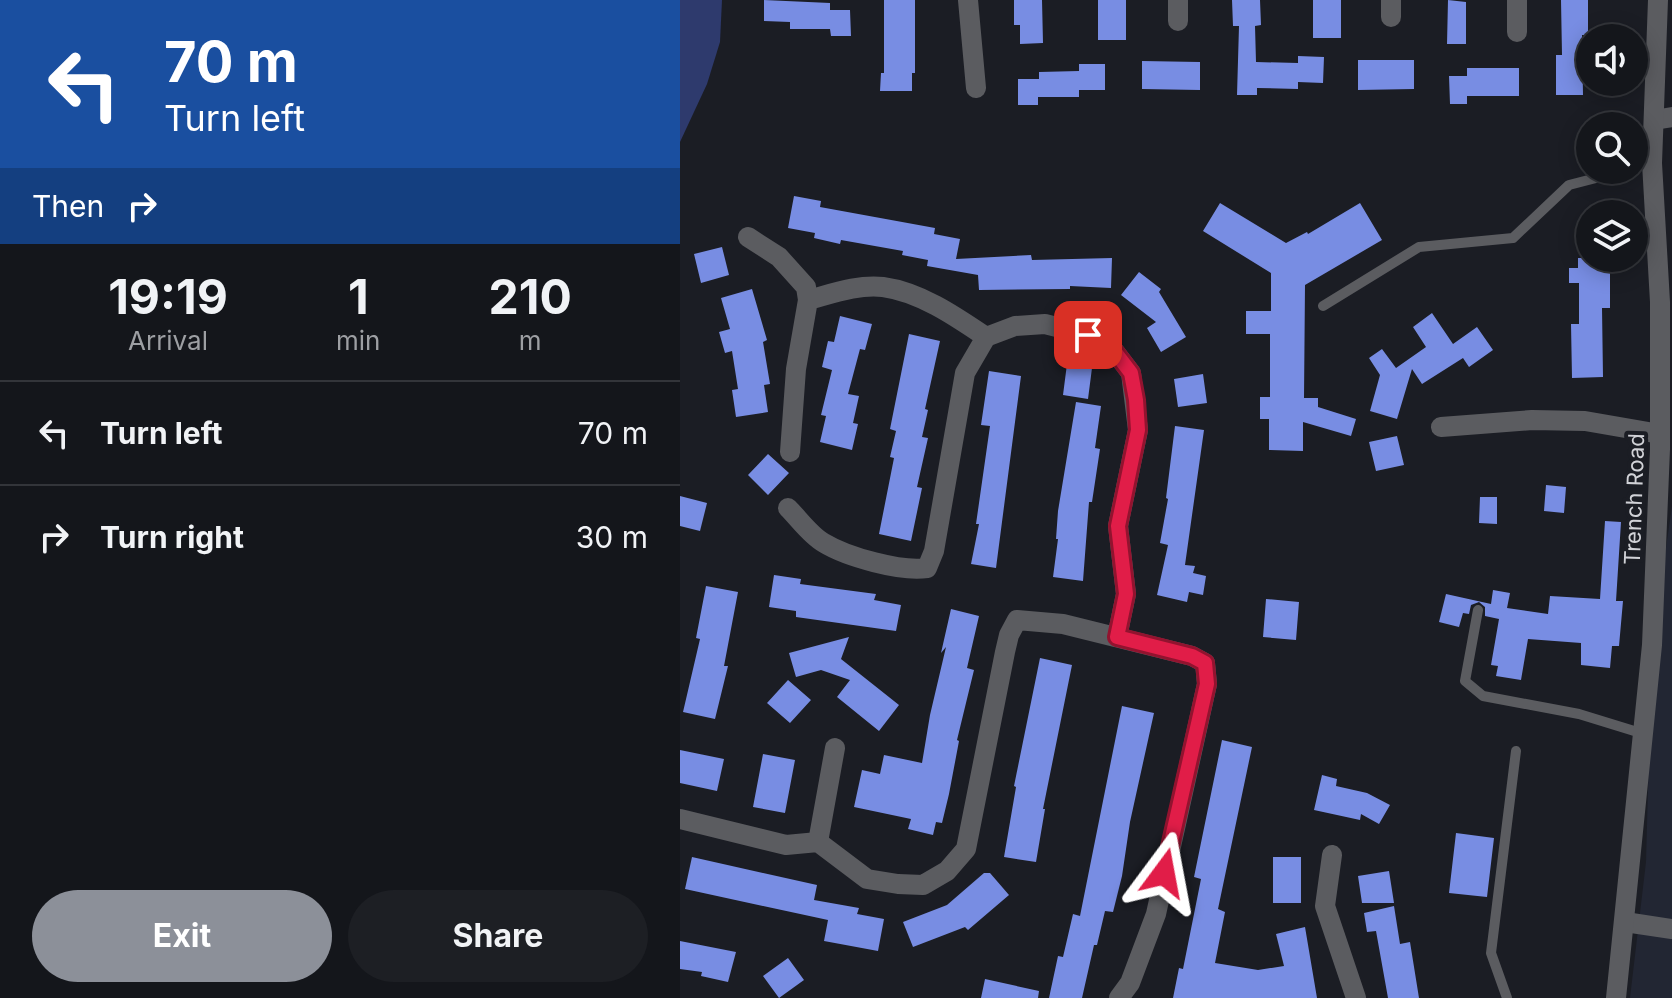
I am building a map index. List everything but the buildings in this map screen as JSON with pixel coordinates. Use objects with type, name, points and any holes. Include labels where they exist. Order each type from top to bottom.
[{"type":"street","points":[[968,0],[976,88]]},
{"type":"street","points":[[1178,0],[1178,21]]},
{"type":"street","points":[[1517,0],[1517,32]]},
{"type":"street","name":"Trench Road","points":[[1648,154],[1663,118],[1658,0]]},
{"type":"street","name":"Trench Road","points":[[1616,998],[1652,645],[1664,444],[1660,302],[1645,184]]},
{"type":"street","points":[[748,237],[792,269],[806,287],[808,300],[796,369],[790,452]]},
{"type":"street","points":[[808,300],[845,290],[881,287],[915,296],[986,337]]},
{"type":"street","points":[[788,508],[822,543],[849,554],[911,570],[927,568],[934,551],[965,373],[986,337],[1015,326],[1045,324],[1088,335],[1115,352],[1131,373],[1138,430],[1118,526],[1126,594],[1117,637]]},
{"type":"street","points":[[1441,427],[1532,420],[1585,421],[1664,444]]},
{"type":"street","points":[[680,819],[786,845],[818,842],[867,879],[923,885],[947,871],[966,849],[1005,652],[1017,620],[1063,624],[1192,656],[1205,663],[1207,684],[1156,914],[1130,983],[1119,998]]},
{"type":"street","points":[[818,842],[835,748]]},
{"type":"street","points":[[1332,855],[1325,906],[1356,998]]},
{"type":"street","points":[[1625,922],[1672,929]]},
{"type":"lane","points":[[1323,306],[1419,247],[1513,238],[1569,185],[1576,183]]},
{"type":"lane","points":[[1478,610],[1465,681],[1483,696],[1579,714],[1644,734]]},
{"type":"lane","points":[[1507,998],[1491,953],[1516,751]]},
{"type":"shaded area","points":[[680,0],[722,0],[720,42],[707,84],[680,142]]},
{"type":"shaded area","points":[[1672,506],[1672,998],[1630,998],[1646,862],[1652,645]]},
{"type":"route","points":[[1088,335],[1115,352],[1131,373],[1136,400],[1138,430],[1118,526],[1126,594],[1117,637],[1192,656],[1205,663],[1207,684],[1164,873]]}]
